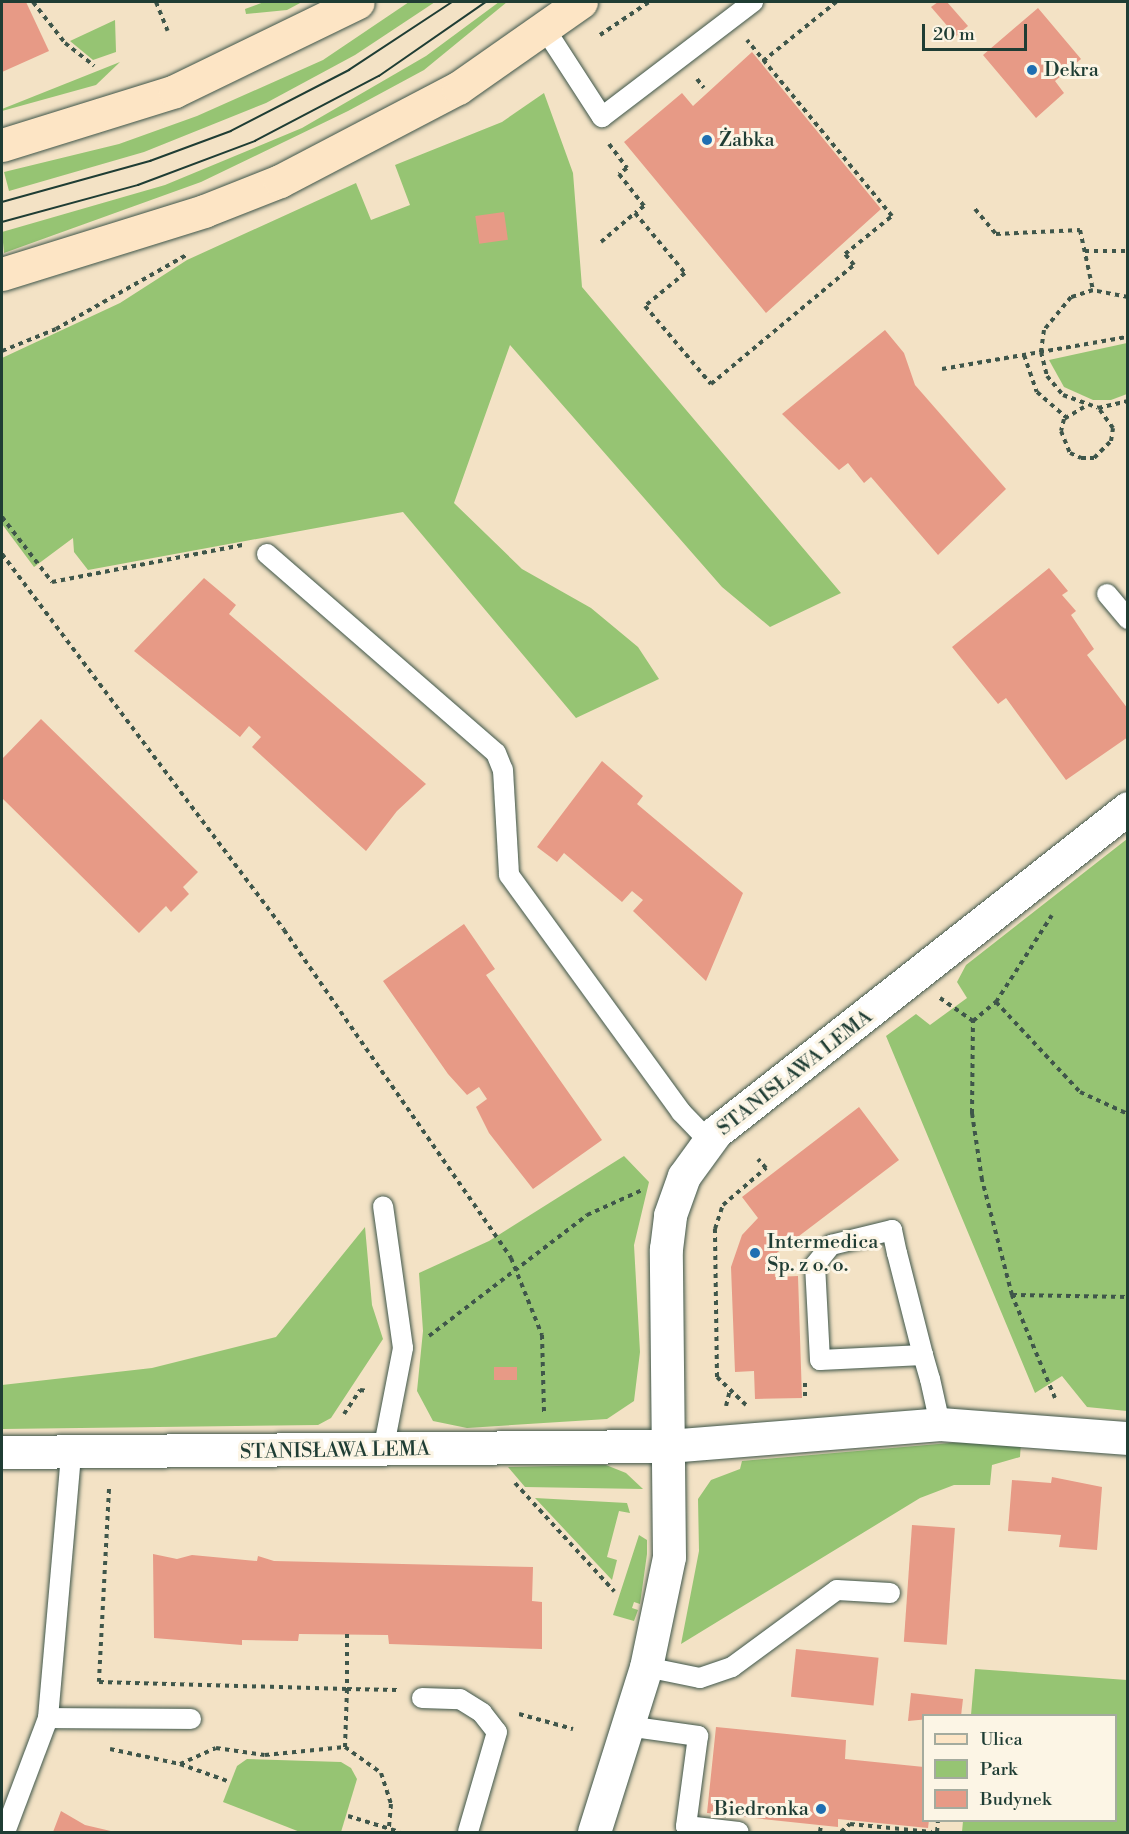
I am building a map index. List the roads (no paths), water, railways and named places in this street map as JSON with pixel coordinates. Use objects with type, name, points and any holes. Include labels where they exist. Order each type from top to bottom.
[{"type":"main road","points":[[2,145],[175,91],[358,2]]},
{"type":"main road","points":[[2,274],[204,211],[280,181],[458,88],[581,2]]},
{"type":"street","name":"STANISŁAWA LEMA","points":[[668,1446],[670,1215],[684,1176],[708,1140],[920,976],[1128,808]]},
{"type":"street","name":"STANISŁAWA LEMA","points":[[2,1452],[383,1451],[668,1446],[940,1424],[1128,1438]]},
{"type":"street","points":[[594,1833],[646,1667],[669,1557],[668,1446]]},
{"type":"lane","points":[[545,29],[602,117],[753,2]]},
{"type":"lane","points":[[267,554],[496,753],[503,770],[509,875],[681,1112],[708,1140]]},
{"type":"lane","points":[[1107,594],[1128,619]]},
{"type":"lane","points":[[383,1206],[402,1348],[383,1451]]},
{"type":"lane","points":[[923,1355],[820,1360],[815,1265],[831,1245],[892,1230],[923,1355],[940,1424]]},
{"type":"lane","points":[[5,1833],[48,1718],[71,1453]]},
{"type":"lane","points":[[646,1667],[700,1678],[732,1668],[758,1643],[837,1590],[890,1593]]},
{"type":"lane","points":[[422,1698],[460,1699],[482,1713],[497,1732],[468,1833]]},
{"type":"lane","points":[[48,1718],[191,1719]]},
{"type":"lane","points":[[627,1726],[698,1736],[686,1826],[740,1833]]},
{"type":"tram line","points":[[2,202],[150,161],[231,131],[349,70],[452,2]]},
{"type":"tram line","points":[[2,222],[138,185],[255,141],[379,76],[486,2]]},
{"type":"place","name":"Dekra","points":[[1032,70]]},
{"type":"place","name":"Żabka","points":[[707,140]]},
{"type":"place","name":"Intermedica Sp. z o. o.","points":[[755,1253]]},
{"type":"place","name":"Biedronka","points":[[821,1809]]}]
